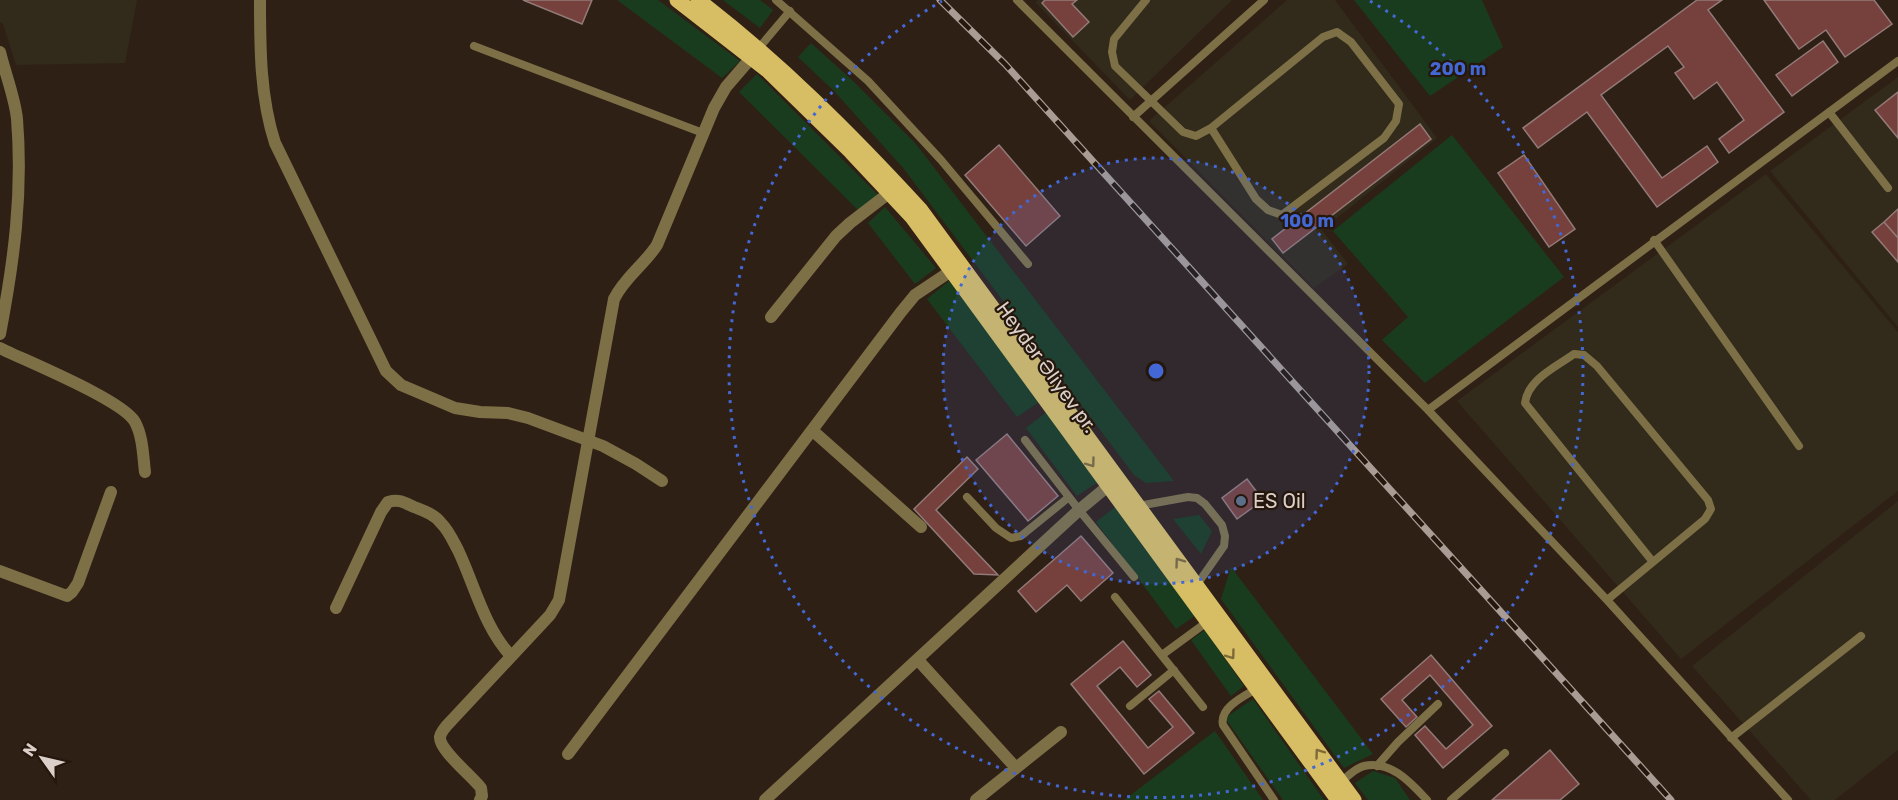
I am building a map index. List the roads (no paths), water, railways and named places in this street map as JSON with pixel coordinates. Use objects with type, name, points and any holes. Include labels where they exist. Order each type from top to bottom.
[{"type":"main road","name":"Heydər Əliyev pr.","points":[[677,0],[755,54],[776,63],[920,209],[1354,800]]},
{"type":"main road","name":"Heydər Əliyev pr.","points":[[698,0],[755,54],[767,70],[912,217],[1338,800]]},
{"type":"street","points":[[260,0],[260,40],[265,103],[272,134],[386,371],[402,385],[455,408],[528,417],[587,440],[636,464],[662,481]]},
{"type":"street","points":[[0,52],[17,117],[18,211],[15,254],[0,334]]},
{"type":"street","points":[[480,800],[481,788],[442,747],[440,737],[451,721],[550,615],[559,600],[614,299],[621,286],[649,257],[657,245],[714,108],[726,87],[755,54]]},
{"type":"street","points":[[771,317],[836,236],[889,193]]},
{"type":"street","points":[[568,754],[901,312],[915,295],[951,271]]},
{"type":"street","points":[[0,348],[104,398],[126,412],[134,420],[141,436],[145,472]]},
{"type":"street","points":[[813,431],[921,528]]},
{"type":"street","points":[[765,800],[1079,510],[1108,486]]},
{"type":"street","points":[[0,571],[67,596],[78,583],[111,492]]},
{"type":"street","points":[[336,608],[381,512],[388,502],[397,500],[429,513],[440,521],[449,533],[492,631],[500,645],[512,656]]},
{"type":"street","points":[[918,660],[1016,768]]},
{"type":"street","points":[[976,800],[1061,732]]},
{"type":"lane","points":[[776,0],[868,81],[941,159],[1028,264]]},
{"type":"lane","points":[[1017,0],[1428,410],[1607,600],[1788,800]]},
{"type":"lane","points":[[1146,0],[1114,39],[1112,52],[1115,66],[1183,132],[1196,136],[1210,128],[1323,37],[1337,32],[1351,42],[1399,104],[1396,121],[1384,138],[1282,215],[1268,210],[1256,199],[1210,128]]},
{"type":"lane","points":[[1132,117],[1263,0]]},
{"type":"lane","points":[[755,54],[789,11]]},
{"type":"lane","points":[[474,46],[703,134]]},
{"type":"lane","points":[[1428,410],[1898,61]]},
{"type":"lane","points":[[1828,112],[1888,188]]},
{"type":"lane","points":[[1654,240],[1799,446]]},
{"type":"lane","points":[[1607,600],[1706,519],[1711,509],[1708,500],[1597,366],[1584,356],[1574,354],[1536,381],[1526,393],[1525,403],[1653,562]]},
{"type":"lane","points":[[1025,440],[1134,577]]},
{"type":"lane","points":[[967,497],[996,528],[1011,538],[1020,536],[1069,497]]},
{"type":"lane","points":[[1138,506],[1188,497],[1197,498],[1222,525],[1225,536],[1224,546],[1196,586]]},
{"type":"lane","points":[[1115,597],[1203,707]]},
{"type":"lane","points":[[1162,655],[1207,622]]},
{"type":"lane","points":[[1731,738],[1861,636]]},
{"type":"lane","points":[[1130,706],[1174,670]]},
{"type":"lane","points":[[1256,688],[1224,712],[1221,718],[1223,725],[1274,800]]},
{"type":"lane","points":[[1377,766],[1398,742],[1438,704]]},
{"type":"lane","points":[[1451,800],[1505,753]]},
{"type":"lane","points":[[1341,782],[1363,766],[1377,766],[1391,769],[1407,780],[1427,800]]},
{"type":"railway","points":[[940,0],[1005,64],[1671,800]]},
{"type":"place","name":"ES Oil","points":[[1241,501]]}]
